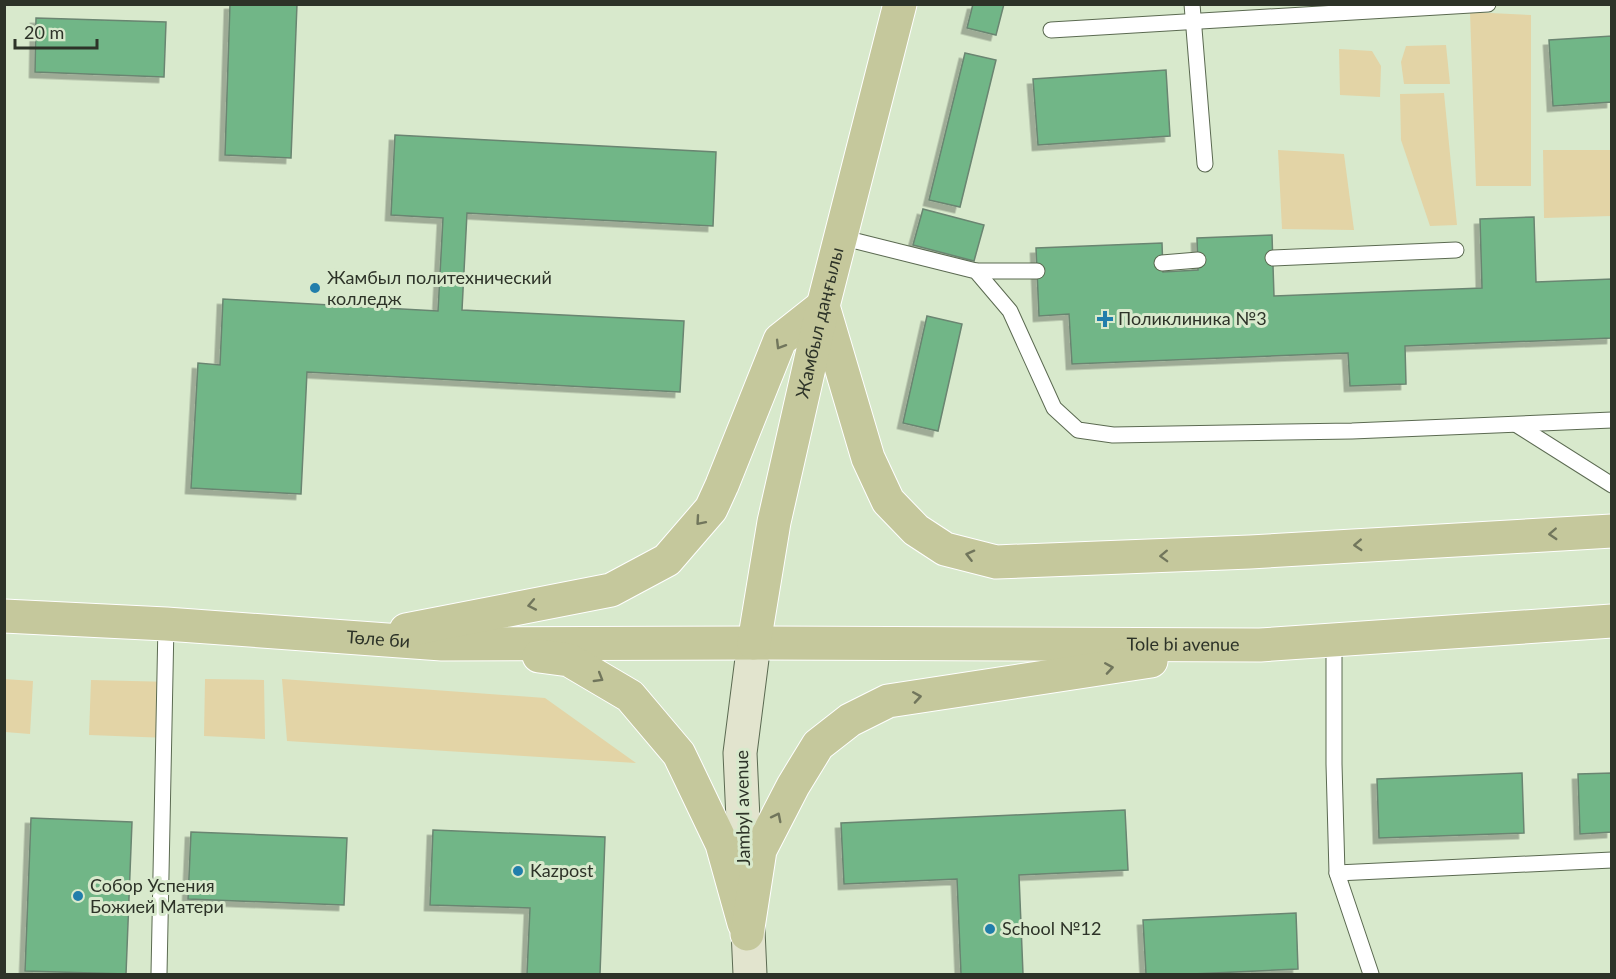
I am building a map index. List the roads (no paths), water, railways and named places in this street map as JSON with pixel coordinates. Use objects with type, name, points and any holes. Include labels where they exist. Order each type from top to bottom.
[{"type":"main road","name":"Жамбыл даңғылы","points":[[754,643],[774,522],[823,306],[900,4]]},
{"type":"main road","points":[[360,638],[611,590],[667,560],[711,509],[723,486],[780,340],[823,306],[868,458],[888,501],[916,530],[945,549],[996,562],[1250,552],[1611,531]]},
{"type":"main road","name":"Төле би","points":[[4,616],[166,624],[441,644],[754,643]]},
{"type":"main road","name":"Tole bi avenue","points":[[754,643],[1260,645],[1611,621]]},
{"type":"main road","name":"Jambyl avenue","points":[[750,975],[740,753],[754,643]]},
{"type":"main road","points":[[441,644],[569,660],[630,696],[680,754],[722,844],[747,933]]},
{"type":"main road","points":[[747,933],[760,850],[793,786],[818,745],[850,720],[888,701],[1260,645]]},
{"type":"lane","points":[[1192,4],[1205,164]]},
{"type":"lane","points":[[1050,30],[1488,4]]},
{"type":"lane","points":[[840,237],[976,271],[1037,271]]},
{"type":"lane","points":[[1273,258],[1456,250]]},
{"type":"lane","points":[[1162,263],[1198,260]]},
{"type":"lane","points":[[976,271],[1010,310],[1054,408],[1078,430],[1125,435],[1352,431],[1611,420]]},
{"type":"lane","points":[[1517,425],[1611,485]]},
{"type":"lane","points":[[159,975],[166,624]]},
{"type":"lane","points":[[1334,641],[1337,873],[1371,975]]},
{"type":"lane","points":[[1337,873],[1611,860]]},
{"type":"place","name":"Жамбыл политехнический колледж","points":[[315,288]]},
{"type":"place","name":"Поликлиника №3","points":[[1105,319]]},
{"type":"place","name":"Kazpost","points":[[518,871]]},
{"type":"place","name":"Собор Успения Божией Матери","points":[[78,896]]},
{"type":"place","name":"School №12","points":[[990,929]]}]
